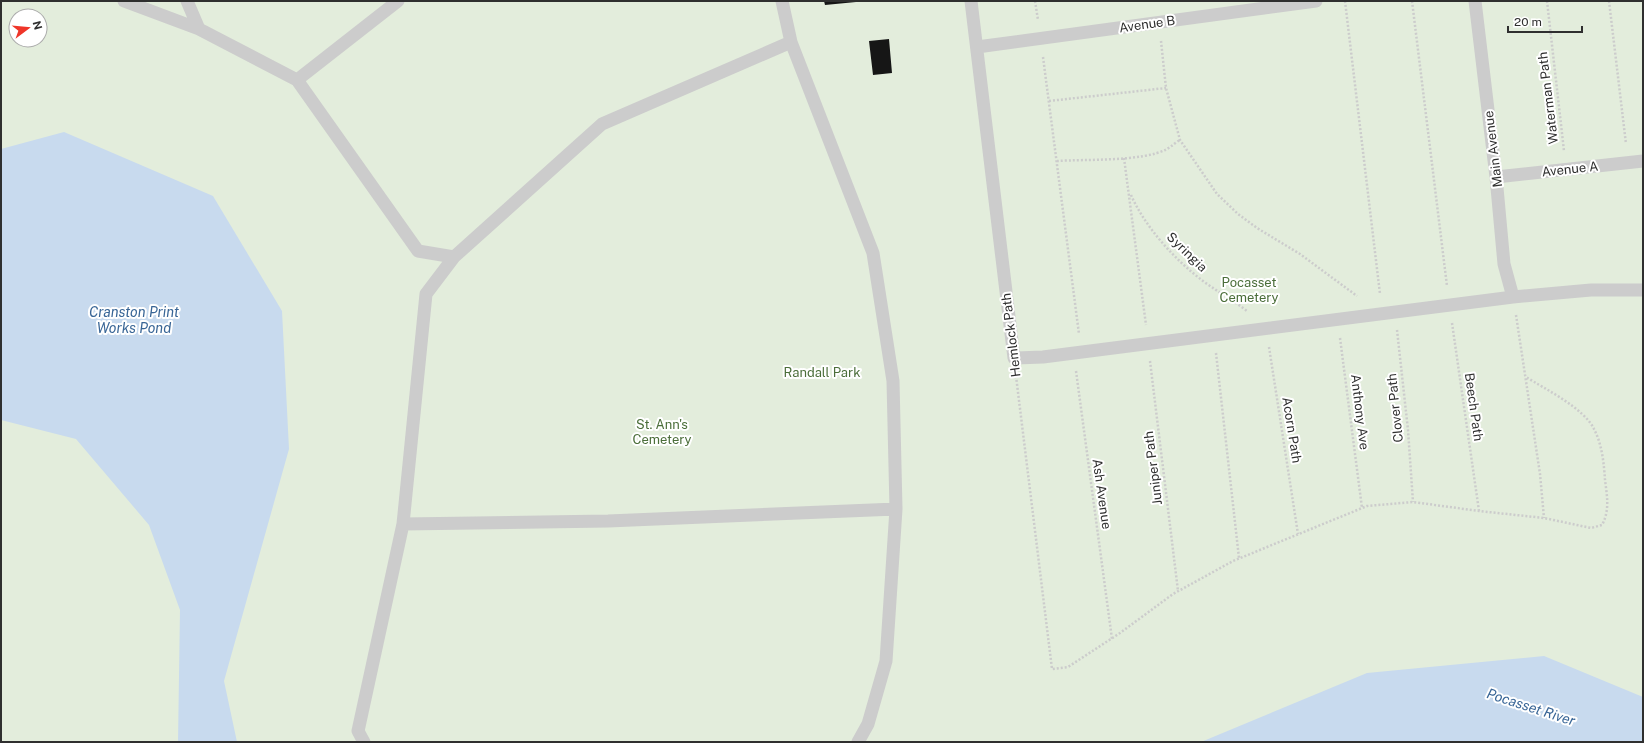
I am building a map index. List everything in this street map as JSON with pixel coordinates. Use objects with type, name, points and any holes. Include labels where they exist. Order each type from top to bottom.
[{"type":"lane","points":[[124,1],[200,29],[297,80],[418,251],[454,258]]},
{"type":"lane","points":[[186,1],[200,29]]},
{"type":"lane","points":[[297,80],[398,1]]},
{"type":"lane","points":[[782,1],[791,42],[872,253],[894,381],[896,509],[886,661],[868,724],[858,742]]},
{"type":"lane","name":"Hemlock Path","points":[[971,1],[1014,358]]},
{"type":"lane","name":"Avenue B","points":[[977,46],[1316,1]]},
{"type":"lane","name":"Main Avenue","points":[[1475,1],[1496,177],[1504,264],[1513,297]]},
{"type":"lane","points":[[364,742],[358,731],[403,524],[426,294],[454,258],[602,124],[791,42]]},
{"type":"lane","name":"Avenue A","points":[[1496,177],[1643,161]]},
{"type":"lane","points":[[1014,358],[1043,357],[1513,297],[1591,290],[1643,290]]},
{"type":"lane","points":[[403,524],[608,521],[896,509]]},
{"type":"path","name":"Ash Avenue","points":[[1035,1],[1057,161],[1077,352],[1112,639]]},
{"type":"path","name":"Clover Path","points":[[1345,1],[1389,313],[1408,430],[1413,502]]},
{"type":"path","name":"Beech Path","points":[[1412,1],[1450,305],[1479,511]]},
{"type":"path","name":"Waterman Path","points":[[1547,1],[1566,169]]},
{"type":"path","points":[[1609,1],[1629,162]]},
{"type":"path","points":[[1158,22],[1166,88],[1180,140],[1217,194],[1238,214],[1275,240],[1306,258],[1355,295],[1389,313]]},
{"type":"path","points":[[1049,101],[1166,88]]},
{"type":"path","points":[[1057,161],[1124,158],[1144,155],[1167,149],[1180,140]]},
{"type":"path","points":[[1124,158],[1129,190]]},
{"type":"path","name":"Syringia","points":[[1129,190],[1138,211],[1157,237],[1172,253],[1203,281],[1236,302],[1266,328]]},
{"type":"path","name":"Juniper Path","points":[[1129,190],[1178,591]]},
{"type":"path","points":[[1513,297],[1526,378],[1544,518]]},
{"type":"path","name":"Anthony Ave","points":[[1338,319],[1362,508]]},
{"type":"path","name":"Acorn Path","points":[[1266,328],[1298,534]]},
{"type":"path","points":[[1214,335],[1239,558]]},
{"type":"path","name":"Hemlock Path","points":[[1014,358],[1052,669],[1068,667],[1112,639]]},
{"type":"path","points":[[1112,639],[1178,591],[1239,558],[1367,506],[1413,502],[1544,518],[1591,528],[1602,525],[1607,515],[1607,499],[1604,468],[1594,429],[1585,417],[1562,399],[1526,378]]},
{"type":"green space","name":"Randall Park","points":[[1,1],[1643,1],[1643,742],[1,742]]},
{"type":"water","name":"Cranston Print Works Pond","points":[[64,132],[213,196],[282,311],[289,449],[224,681],[237,742],[178,742],[180,610],[149,525],[76,439],[1,420],[1,149]]},
{"type":"water","name":"Pocasset River","points":[[1544,656],[1643,697],[1643,742],[1201,742],[1367,673]]},
{"type":"building","points":[[824,1],[856,1],[856,2],[825,5]]},
{"type":"building","points":[[889,39],[892,73],[873,75],[869,41]]},
{"type":"park label","name":"Pocasset Cemetery","points":[[1249,290]]},
{"type":"park label","name":"St. Ann's Cemetery","points":[[662,432]]}]
